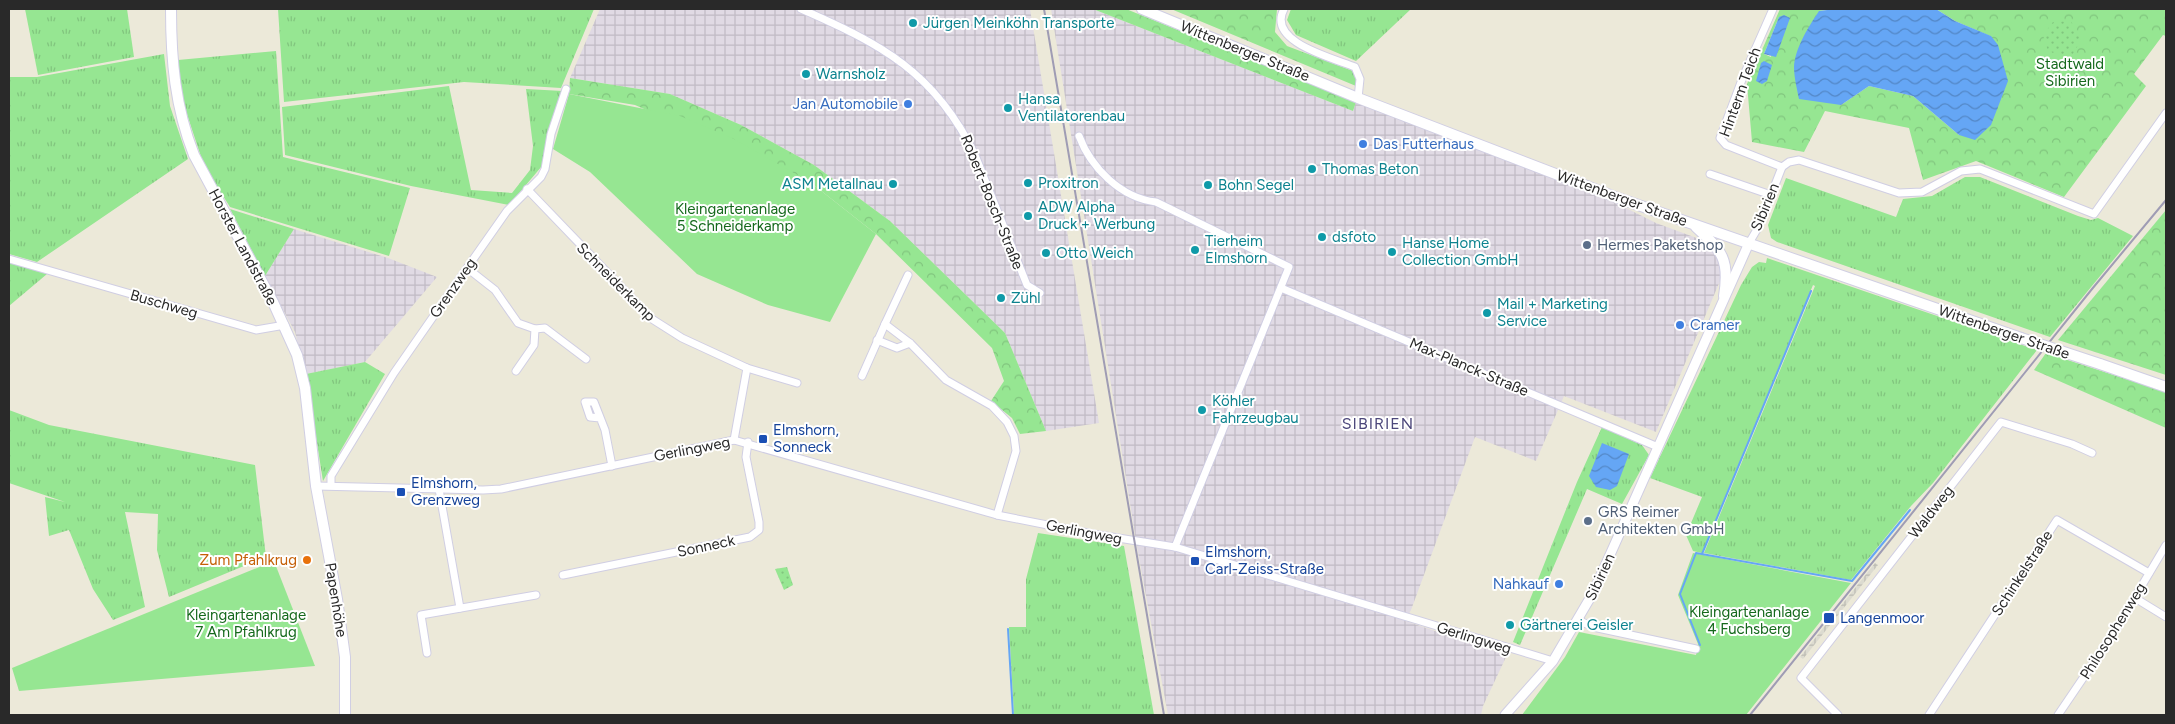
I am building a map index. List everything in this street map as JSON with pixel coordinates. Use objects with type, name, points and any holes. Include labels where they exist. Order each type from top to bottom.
[{"type":"main road","name":"Horster Landstraße","points":[[171,9],[172,66],[176,99],[186,134],[194,155],[285,325],[297,355],[305,388],[316,486]]},
{"type":"main road","name":"Wittenberger Straße","points":[[1142,9],[1358,98],[1609,194],[2166,387]]},
{"type":"main road","points":[[1692,223],[1722,252],[1726,267],[1724,296]]},
{"type":"main road","name":"Papenhöhe","points":[[316,486],[337,599],[345,657],[345,715]]},
{"type":"street","name":"Robert-Bosch-Straße","points":[[801,9],[844,28],[883,49],[915,73],[941,97],[964,131],[975,155],[1027,285],[1040,293]]},
{"type":"street","points":[[1284,9],[1281,14],[1281,28],[1293,42],[1355,67],[1360,79],[1358,98]]},
{"type":"street","name":"Hinterm Teich","points":[[1773,9],[1743,77],[1720,138],[1726,145],[1782,167]]},
{"type":"street","name":"Grenzweg","points":[[331,485],[331,476],[394,372],[507,211],[541,177],[545,169],[551,134],[566,90]]},
{"type":"street","name":"Sibirien","points":[[1505,715],[1553,661],[1597,586],[1724,296],[1759,226],[1782,167],[1789,162],[1799,160],[1899,193],[1922,192],[1961,171],[1980,169],[2094,214],[2166,113]]},
{"type":"street","points":[[1079,136],[1085,152],[1093,163],[1124,190],[1141,200],[1156,202],[1289,266],[1175,547]]},
{"type":"street","points":[[1710,174],[1771,195]]},
{"type":"street","name":"Schneiderkamp","points":[[527,189],[652,319],[682,338],[748,368],[797,383]]},
{"type":"street","name":"Buschweg","points":[[9,259],[256,330],[285,325]]},
{"type":"street","points":[[467,268],[495,290],[518,323],[535,329],[545,328],[586,359]]},
{"type":"street","points":[[862,376],[884,324],[908,275]]},
{"type":"street","name":"Max-Planck-Straße","points":[[1280,288],[1658,447]]},
{"type":"street","points":[[884,324],[910,343],[946,380],[992,406],[1007,422],[1014,436],[1016,451],[997,514]]},
{"type":"street","points":[[516,371],[534,345],[535,329]]},
{"type":"street","points":[[877,340],[897,348],[910,343]]},
{"type":"street","points":[[734,440],[748,368]]},
{"type":"street","points":[[600,418],[605,430],[612,466]]},
{"type":"street","name":"Waldweg","points":[[1838,715],[1801,678],[2001,422],[2072,444],[2092,453]]},
{"type":"street","name":"Gerlingweg","points":[[316,486],[439,489],[501,488],[734,440],[748,442],[997,514],[1093,534],[1175,547],[1553,661]]},
{"type":"street","name":"Sonneck","points":[[563,575],[750,537],[759,530],[746,457],[748,442]]},
{"type":"street","points":[[439,489],[460,608]]},
{"type":"street","name":"Schinkelstraße","points":[[1929,715],[2057,520],[2149,573]]},
{"type":"street","name":"Philosophenweg","points":[[2058,715],[2135,598],[2166,545]]},
{"type":"street","points":[[427,653],[421,615],[536,595]]},
{"type":"street","points":[[2135,598],[2166,617]]},
{"type":"street","points":[[1578,620],[1593,627],[1696,649]]},
{"type":"shaded area","points":[[600,9],[1030,9],[1099,423],[1046,431],[1005,333],[890,221],[814,165],[741,125],[670,94],[570,78]]},
{"type":"shaded area","points":[[1051,9],[1093,9],[1353,111],[1356,102],[1620,205],[1656,223],[1702,240],[1717,255],[1722,268],[1720,281],[1656,432],[1564,396],[1536,461],[1475,437],[1411,610],[1405,621],[1507,655],[1483,706],[1481,715],[1168,715],[1137,547]]},
{"type":"shaded area","points":[[294,229],[388,258],[437,277],[365,362],[306,374],[295,332],[265,276]]},
{"type":"shaded area","name":"Langenmoor","points":[[1875,563],[1878,565],[1803,659],[1800,657]]},
{"type":"green space","points":[[25,9],[127,9],[134,57],[38,75]]},
{"type":"green space","points":[[278,9],[594,9],[561,88],[464,82],[284,102]]},
{"type":"green space","points":[[1093,9],[1126,9],[1356,102],[1353,111]]},
{"type":"green space","points":[[1171,9],[1277,9],[1275,32],[1287,46],[1353,71],[1356,78],[1356,86]]},
{"type":"green space","points":[[1291,9],[1411,9],[1356,61],[1296,35],[1287,20]]},
{"type":"green space","name":"Stadtwald Sibirien","points":[[1780,9],[1835,9],[1819,11],[1841,105],[1869,86],[1913,96],[1959,135],[1990,36],[1955,21],[1936,9],[2166,9],[2166,36],[2163,35],[2134,74],[2146,86],[2064,197],[1976,161],[1923,180],[1909,128],[1825,111],[1804,152],[1752,142],[1747,84]],"holes":[[[1779,17],[1771,57],[1764,54]]]},
{"type":"green space","points":[[2071,21],[2076,32],[2084,35],[2071,57],[2048,51],[2043,35],[2053,22]]},
{"type":"green space","points":[[276,51],[283,157],[410,188],[389,256],[230,207],[204,166],[182,99],[178,60]]},
{"type":"green space","points":[[164,54],[170,106],[188,159],[37,262],[9,254],[9,77],[37,77]]},
{"type":"green space","points":[[570,78],[670,94],[741,125],[814,165],[890,221],[1005,333],[1046,431],[1020,434],[1012,418],[991,401],[1004,381],[992,348],[876,234],[810,182],[635,105],[569,94]]},
{"type":"green space","points":[[449,86],[471,190],[512,193],[530,170],[533,146],[526,89],[563,91],[542,166],[509,205],[411,186],[285,155],[282,107]]},
{"type":"green space","name":"Kleingartenanlage 5 Schneiderkamp","points":[[569,94],[680,116],[732,138],[810,182],[876,234],[830,322],[768,305],[697,274],[590,172],[553,149]]},
{"type":"green space","points":[[1965,177],[1980,177],[2078,216],[2091,220],[2098,218],[2133,236],[2050,337],[1777,242],[1771,238],[1768,225],[1786,178],[1896,217],[1903,199],[1932,196]]},
{"type":"green space","points":[[230,209],[294,229],[265,276]]},
{"type":"green space","points":[[2166,210],[2166,375],[2058,340]]},
{"type":"green space","points":[[1767,258],[2037,350],[1933,483],[1911,506],[1851,580],[1704,553],[1815,286],[1813,285],[1702,553],[1693,551],[1686,535],[1702,497],[1650,478],[1741,285],[1752,267],[1759,262],[1766,263]]},
{"type":"green space","points":[[9,262],[47,274],[9,306]]},
{"type":"green space","points":[[2046,353],[2166,392],[2166,428],[2034,370]]},
{"type":"green space","points":[[365,362],[385,374],[323,481],[306,374]]},
{"type":"green space","points":[[9,410],[49,425],[255,465],[266,557],[169,597],[157,550],[158,514],[125,512],[145,607],[113,620],[93,589],[69,530],[49,536],[45,497],[65,502],[9,483]]},
{"type":"green space","points":[[1602,427],[1642,445],[1649,455],[1622,504],[1587,489],[1520,645],[1513,642],[1577,482]]},
{"type":"green space","points":[[1038,533],[1124,546],[1154,715],[1014,715],[1009,627],[1026,627],[1026,579]]},
{"type":"green space","name":"Kleingartenanlage 4 Fuchsberg","points":[[1693,553],[1851,583],[1746,715],[1522,715],[1565,657],[1579,632],[1696,655],[1698,644],[1678,595]]},
{"type":"green space","name":"Kleingartenanlage 7 Am Pfahlkrug","points":[[274,561],[315,666],[19,691],[12,668]]},
{"type":"green space","points":[[787,567],[793,585],[784,590],[775,569]]},
{"type":"water","points":[[1835,9],[1936,9],[1955,21],[1991,36],[1998,45],[2008,81],[1991,125],[1975,140],[1959,135],[1913,96],[1869,86],[1841,105],[1799,99],[1794,67],[1797,52],[1807,30],[1819,11]]},
{"type":"water","points":[[1784,15],[1790,18],[1776,57],[1764,54],[1779,17]]},
{"type":"water","points":[[1764,61],[1772,65],[1767,81],[1762,84],[1756,81],[1761,63]]},
{"type":"water","points":[[1602,443],[1629,454],[1617,486],[1610,490],[1596,487],[1589,476]]},
{"type":"waterway","points":[[1702,554],[1811,291]]},
{"type":"waterway","points":[[1700,645],[1680,594],[1696,553],[1852,581],[1910,510]]},
{"type":"waterway","points":[[1008,629],[1013,715]]},
{"type":"railway","points":[[1044,9],[1164,715]]},
{"type":"railway","points":[[1750,715],[2092,289],[2166,200]]},
{"type":"place","name":"Jürgen Meinköhn Transporte","points":[[913,23]]},
{"type":"place","name":"Warnsholz","points":[[806,74]]},
{"type":"place","name":"Jan Automobile","points":[[908,104]]},
{"type":"place","name":"Hansa Ventilatorenbau","points":[[1008,108]]},
{"type":"place","name":"Das Futterhaus","points":[[1363,144]]},
{"type":"place","name":"Thomas Beton","points":[[1312,169]]},
{"type":"place","name":"Proxitron","points":[[1028,183]]},
{"type":"place","name":"ASM Metallnau","points":[[893,184]]},
{"type":"place","name":"Bohn Segel","points":[[1208,185]]},
{"type":"place","name":"ADW Alpha Druck + Werbung","points":[[1028,216]]},
{"type":"place","name":"dsfoto","points":[[1322,237]]},
{"type":"place","name":"Hermes Paketshop","points":[[1587,245]]},
{"type":"place","name":"Tierheim Elmshorn","points":[[1195,250]]},
{"type":"place","name":"Hanse Home Collection GmbH","points":[[1392,252]]},
{"type":"place","name":"Otto Weich","points":[[1046,253]]},
{"type":"place","name":"Zühl","points":[[1001,298]]},
{"type":"place","name":"Mail + Marketing Service","points":[[1487,313]]},
{"type":"place","name":"Cramer","points":[[1680,325]]},
{"type":"place","name":"Köhler Fahrzeugbau","points":[[1202,410]]},
{"type":"place","name":"Elmshorn, Sonneck","points":[[763,439]]},
{"type":"place","name":"Elmshorn, Grenzweg","points":[[401,492]]},
{"type":"place","name":"GRS Reimer Architekten GmbH","points":[[1588,521]]},
{"type":"place","name":"Zum Pfahlkrug","points":[[307,560]]},
{"type":"place","name":"Elmshorn, Carl-Zeiss-Straße","points":[[1195,561]]},
{"type":"place","name":"Nahkauf","points":[[1559,584]]},
{"type":"place","name":"Langenmoor","points":[[1829,618]]},
{"type":"place","name":"Gärtnerei Geisler","points":[[1510,625]]},
{"type":"district","name":"SIBIRIEN","points":[[1378,423]]}]
